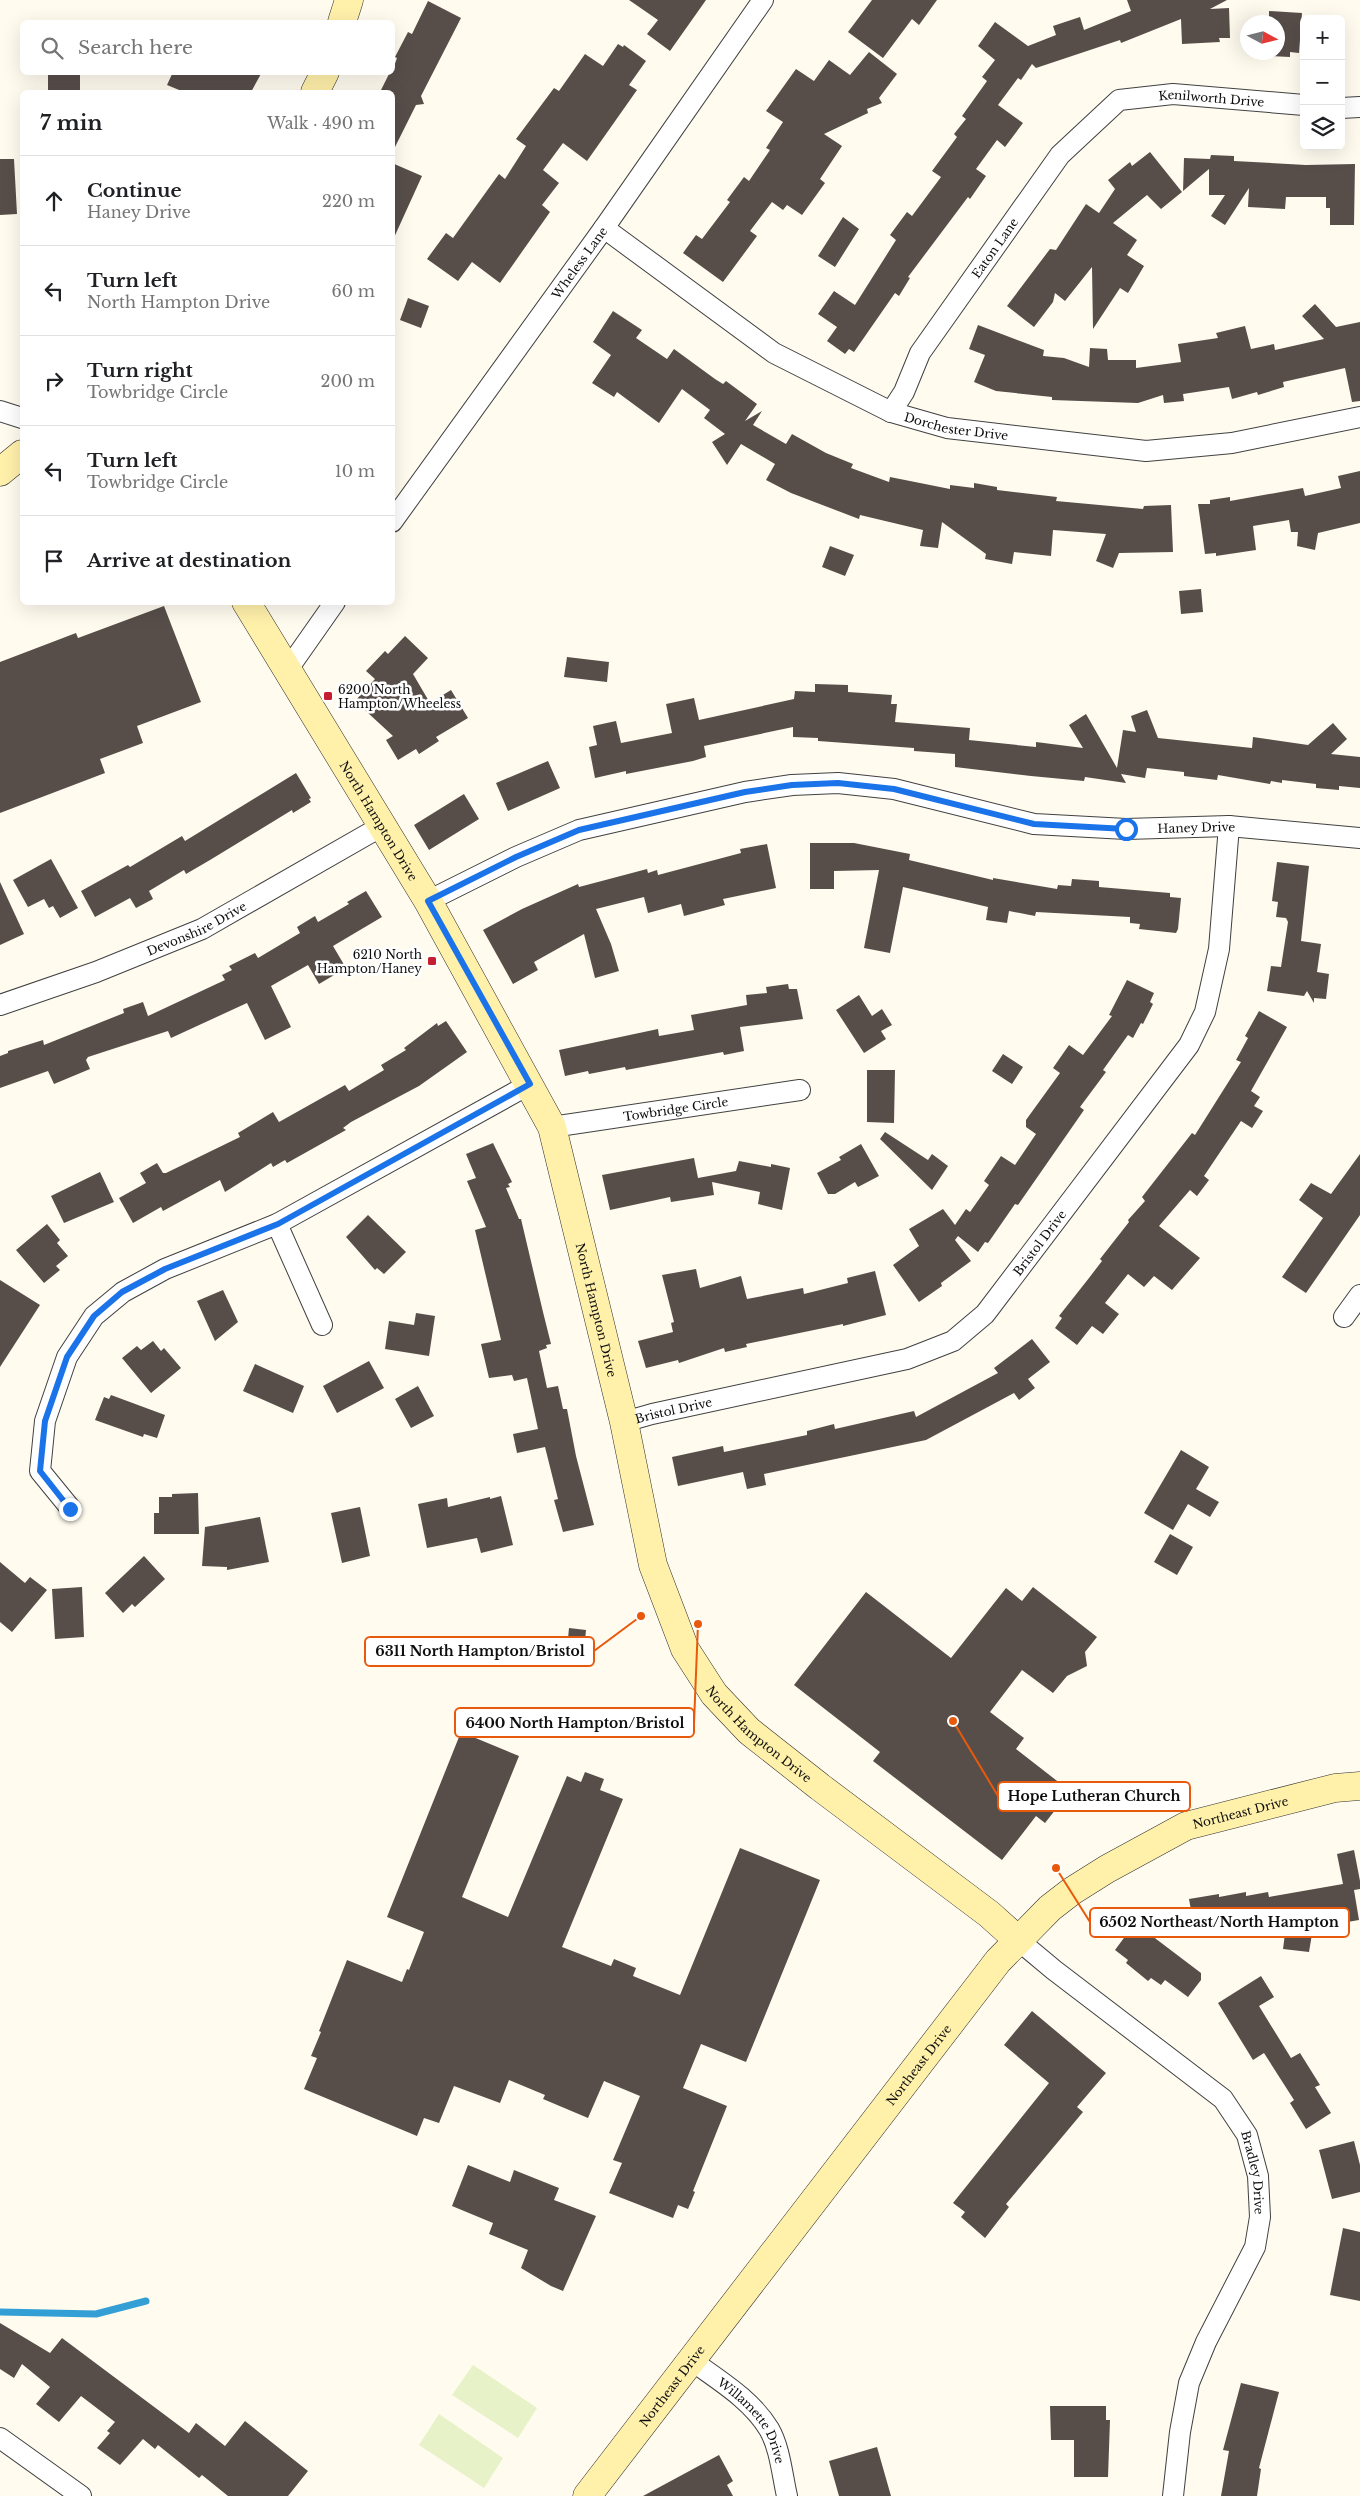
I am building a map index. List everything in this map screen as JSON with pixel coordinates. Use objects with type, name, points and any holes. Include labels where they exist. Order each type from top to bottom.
[{"type":"street","points":[[343,20],[349,0]]},
{"type":"street","name":"Wheless Lane","points":[[395,518],[604,228],[763,0]]},
{"type":"street","points":[[316,90],[324,75]]},
{"type":"street","name":"Kenilworth Drive","points":[[1119,100],[1172,94],[1300,105]]},
{"type":"street","name":"Eaton Lane","points":[[891,412],[904,392],[920,353],[1060,154],[1119,100]]},
{"type":"street","points":[[1345,108],[1360,107]]},
{"type":"street","name":"Dorchester Drive","points":[[604,228],[774,353],[891,412],[947,428],[1146,451],[1232,443],[1360,417]]},
{"type":"street","points":[[0,411],[20,417]]},
{"type":"street","name":"North Hampton Drive","points":[[248,605],[428,901],[552,1127],[624,1422],[653,1565],[685,1649],[714,1694],[749,1731],[820,1788],[989,1914],[1018,1940]]},
{"type":"street","points":[[288,669],[333,605]]},
{"type":"street","name":"Haney Drive","points":[[428,901],[516,857],[579,830],[745,792],[792,785],[838,783],[894,789],[1034,824],[1126,829],[1229,826],[1360,838]]},
{"type":"street","name":"Devonshire Drive","points":[[0,1005],[96,972],[202,929],[382,826]]},
{"type":"street","name":"Bristol Drive","points":[[624,1422],[652,1414],[906,1359],[953,1342],[984,1314],[1189,1045],[1205,1012],[1219,949],[1229,826]]},
{"type":"street","points":[[70,1509],[40,1471],[45,1421],[67,1357],[94,1316],[122,1292],[165,1269],[278,1224],[530,1084]]},
{"type":"street","name":"Towbridge Circle","points":[[552,1127],[800,1090]]},
{"type":"street","points":[[278,1224],[322,1325]]},
{"type":"street","points":[[1344,1317],[1360,1294]]},
{"type":"street","name":"Northeast Drive","points":[[587,2496],[998,1961],[1050,1908],[1072,1891],[1107,1869],[1186,1826],[1335,1788],[1360,1786]]},
{"type":"street","name":"Bradley Drive","points":[[1018,1940],[1050,1967],[1223,2099],[1247,2135],[1258,2176],[1260,2217],[1255,2247],[1206,2342],[1189,2383],[1180,2432],[1174,2496]]},
{"type":"street","name":"Willamette Drive","points":[[691,2360],[753,2407],[769,2430],[779,2456],[787,2496]]},
{"type":"street","points":[[0,2438],[81,2496]]},
{"type":"green space","points":[[473,2365],[537,2408],[518,2438],[452,2395]]},
{"type":"green space","points":[[439,2414],[503,2458],[484,2488],[419,2445]]},
{"type":"building","points":[[629,0],[706,0],[670,51],[647,34],[658,20]]},
{"type":"building","points":[[872,0],[937,0],[919,25],[912,19],[883,58],[848,32]]},
{"type":"building","points":[[1127,0],[1227,0],[1210,9],[1229,8],[1230,38],[1219,38],[1220,42],[1182,44],[1181,19],[1121,43],[1120,40],[1036,68],[1032,64],[1021,80],[1018,78],[998,105],[1023,123],[1005,147],[997,140],[976,169],[986,176],[908,277],[910,278],[899,296],[895,293],[854,352],[849,349],[845,354],[827,341],[837,327],[818,314],[834,291],[855,305],[896,240],[890,235],[907,212],[912,216],[941,177],[932,171],[957,137],[954,134],[966,119],[962,116],[987,81],[982,77],[995,60],[978,46],[995,22],[1028,46],[1056,35],[1053,26],[1080,17],[1084,30],[1131,11]]},
{"type":"building","points":[[428,1],[461,18],[421,96],[424,104],[416,105],[395,147],[395,90],[381,90],[388,75],[395,75],[397,58],[395,57],[408,32],[412,34]]},
{"type":"building","points":[[1269,11],[1302,13],[1300,15],[1299,53],[1290,52],[1290,57],[1285,57],[1285,15],[1269,15]]},
{"type":"building","points":[[618,44],[623,47],[624,45],[646,61],[629,85],[637,90],[587,161],[563,143],[543,170],[559,183],[542,205],[550,212],[500,283],[472,262],[458,281],[427,259],[446,233],[453,238],[499,174],[505,179],[526,146],[516,139],[554,88],[559,91],[585,54],[603,66]]},
{"type":"building","points":[[869,52],[897,74],[879,98],[882,103],[867,109],[868,113],[824,134],[842,146],[820,179],[825,183],[802,215],[787,205],[783,210],[772,202],[750,231],[757,236],[723,282],[683,253],[696,235],[702,239],[730,202],[727,200],[744,177],[749,181],[770,150],[766,148],[783,122],[766,111],[796,69],[814,81],[829,60],[850,75]]},
{"type":"building","points":[[48,75],[80,75],[80,90],[48,90]]},
{"type":"building","points":[[172,75],[260,75],[252,90],[179,90],[167,85]]},
{"type":"building","points":[[1150,152],[1182,192],[1161,209],[1147,195],[1113,223],[1137,240],[1127,255],[1144,266],[1128,293],[1120,288],[1093,329],[1092,267],[1065,301],[1055,293],[1053,302],[1034,327],[1007,306],[1050,249],[1056,250],[1086,204],[1099,213],[1115,189],[1108,180],[1130,162],[1132,166]]},
{"type":"building","points":[[1211,155],[1234,156],[1234,161],[1306,165],[1355,164],[1354,225],[1330,225],[1330,208],[1326,208],[1326,197],[1286,197],[1285,209],[1248,207],[1249,188],[1225,225],[1211,216],[1225,195],[1209,195],[1209,169],[1183,191],[1184,158],[1210,159]]},
{"type":"building","points":[[0,159],[14,159],[17,214],[0,215]]},
{"type":"building","points":[[395,164],[422,176],[395,235]]},
{"type":"building","points":[[843,217],[859,229],[835,267],[818,256]]},
{"type":"building","points":[[408,298],[429,306],[421,328],[400,320]]},
{"type":"building","points":[[1315,304],[1336,327],[1360,322],[1360,401],[1352,402],[1345,368],[1283,382],[1284,387],[1258,395],[1257,392],[1232,399],[1229,387],[1183,394],[1184,401],[1164,403],[1163,395],[1138,403],[1052,400],[1052,397],[996,391],[974,382],[985,355],[969,349],[978,325],[1044,350],[1043,356],[1064,358],[1089,367],[1090,348],[1107,349],[1108,360],[1136,360],[1136,368],[1181,362],[1178,344],[1218,338],[1216,333],[1245,326],[1251,349],[1274,344],[1275,350],[1324,339],[1302,316]]},
{"type":"building","points":[[613,311],[642,330],[636,338],[667,359],[674,349],[715,379],[723,384],[726,381],[757,404],[745,421],[762,411],[753,425],[786,444],[792,434],[826,453],[853,464],[851,468],[889,482],[890,477],[950,489],[950,485],[974,488],[974,483],[997,487],[997,490],[1057,497],[1056,501],[1143,509],[1144,506],[1171,505],[1173,552],[1119,553],[1113,568],[1096,561],[1106,534],[1053,530],[1051,556],[1014,552],[1012,564],[985,559],[986,554],[942,522],[938,548],[920,546],[923,530],[860,515],[859,519],[791,493],[766,480],[775,464],[741,444],[727,465],[712,442],[725,434],[704,418],[710,410],[682,389],[659,423],[617,392],[614,397],[592,383],[611,355],[593,342]]},
{"type":"building","points":[[1360,471],[1360,523],[1318,533],[1315,550],[1297,546],[1298,532],[1291,532],[1289,520],[1253,526],[1256,550],[1216,556],[1216,553],[1205,554],[1198,504],[1210,504],[1210,500],[1230,497],[1230,501],[1303,488],[1305,496],[1341,488],[1338,476]]},
{"type":"building","points":[[830,546],[854,555],[845,576],[822,567]]},
{"type":"building","points":[[1201,589],[1203,612],[1181,614],[1179,591]]},
{"type":"building","points":[[164,606],[201,702],[137,726],[143,743],[100,759],[105,773],[0,813],[0,662],[76,633],[78,638]]},
{"type":"building","points":[[405,636],[428,658],[413,674],[430,703],[451,690],[468,718],[436,737],[439,741],[419,754],[416,749],[398,760],[386,740],[393,736],[355,701],[375,679],[366,671],[385,651],[388,654]]},
{"type":"building","points":[[567,657],[609,662],[607,682],[564,677]]},
{"type":"building","points":[[815,684],[848,685],[848,692],[892,695],[891,704],[897,704],[895,722],[970,728],[969,740],[1036,747],[1036,742],[1083,748],[1069,725],[1086,714],[1117,768],[1123,730],[1136,732],[1131,716],[1147,710],[1158,738],[1252,748],[1253,737],[1308,745],[1333,723],[1347,739],[1331,754],[1360,757],[1360,788],[1339,786],[1339,790],[1316,788],[1316,784],[1282,780],[1282,783],[1271,781],[1270,784],[1218,775],[1217,780],[1184,776],[1184,772],[1147,768],[1145,778],[1121,774],[1126,783],[1085,777],[1084,781],[1031,776],[955,767],[955,754],[914,751],[914,748],[818,741],[818,738],[793,737],[793,727],[704,746],[706,757],[693,761],[626,774],[626,771],[595,778],[589,747],[597,745],[593,726],[616,721],[621,743],[672,733],[666,704],[694,698],[699,720],[794,699],[795,691],[815,692]]},
{"type":"building","points":[[548,761],[560,788],[508,811],[496,783]]},
{"type":"building","points":[[296,773],[311,798],[309,799],[311,802],[293,813],[292,810],[186,874],[184,870],[149,891],[153,899],[136,908],[130,898],[95,917],[81,891],[128,865],[130,867],[182,836],[185,841]]},
{"type":"building","points":[[464,794],[479,819],[429,850],[414,825]]},
{"type":"building","points":[[810,843],[854,843],[910,854],[909,860],[993,880],[993,878],[1057,889],[1058,885],[1071,886],[1072,879],[1099,881],[1099,887],[1170,893],[1170,897],[1181,898],[1178,929],[1176,933],[1139,929],[1140,924],[1130,923],[1130,917],[1036,912],[1035,916],[1009,911],[1007,923],[986,920],[988,907],[903,887],[890,953],[864,948],[879,870],[834,871],[834,889],[810,889]]},
{"type":"building","points":[[767,844],[776,888],[723,899],[725,905],[684,916],[681,904],[648,913],[644,897],[596,909],[611,944],[619,971],[595,978],[584,934],[534,962],[538,970],[513,984],[483,930],[522,909],[578,884],[579,887],[647,869],[648,873],[657,870],[658,875],[741,853],[740,849]]},
{"type":"building","points":[[51,859],[78,908],[60,918],[53,906],[49,908],[44,899],[28,907],[13,880]]},
{"type":"building","points":[[1277,862],[1309,866],[1301,941],[1321,944],[1317,972],[1329,974],[1326,999],[1314,998],[1314,1003],[1307,991],[1304,996],[1267,991],[1271,966],[1281,967],[1288,922],[1286,918],[1276,917],[1278,902],[1272,901]]},
{"type":"building","points":[[0,882],[24,934],[0,945]]},
{"type":"building","points":[[366,891],[382,917],[333,946],[346,968],[319,984],[308,965],[271,986],[291,1027],[265,1040],[247,1003],[171,1038],[168,1031],[88,1057],[86,1060],[90,1069],[54,1084],[48,1071],[0,1088],[0,1056],[8,1053],[8,1051],[43,1040],[44,1045],[124,1013],[123,1009],[143,1002],[148,1016],[225,980],[222,975],[232,970],[229,966],[255,953],[258,958],[300,933],[297,927],[315,916],[318,922],[349,904],[347,902]]},
{"type":"building","points":[[1127,980],[1154,993],[1150,1002],[1153,1004],[1143,1024],[1141,1023],[1133,1038],[1128,1035],[1103,1070],[1106,1072],[1080,1107],[1084,1110],[1018,1205],[1015,1204],[988,1243],[985,1242],[978,1252],[958,1236],[955,1240],[971,1261],[941,1283],[942,1286],[919,1302],[893,1265],[919,1246],[909,1229],[943,1209],[955,1225],[966,1209],[970,1212],[989,1185],[984,1181],[1001,1156],[1015,1165],[1036,1134],[1026,1127],[1026,1120],[1060,1073],[1053,1068],[1069,1045],[1083,1055],[1112,1016],[1109,1015]]},
{"type":"building","points":[[788,984],[789,989],[797,989],[803,1019],[740,1027],[744,1051],[724,1055],[723,1052],[626,1070],[625,1067],[589,1074],[588,1071],[565,1076],[559,1050],[658,1029],[659,1036],[694,1030],[691,1015],[747,1005],[746,995],[767,993],[766,987]]},
{"type":"building","points":[[859,995],[872,1016],[882,1009],[892,1025],[881,1031],[886,1039],[864,1053],[836,1010]]},
{"type":"building","points":[[1259,1011],[1287,1027],[1251,1091],[1260,1097],[1254,1106],[1263,1111],[1252,1128],[1241,1121],[1204,1176],[1209,1180],[1197,1196],[1190,1190],[1159,1226],[1200,1258],[1172,1290],[1154,1276],[1144,1287],[1128,1274],[1105,1303],[1119,1314],[1103,1334],[1092,1326],[1077,1345],[1055,1328],[1062,1318],[1059,1316],[1102,1261],[1100,1259],[1129,1222],[1128,1220],[1145,1201],[1142,1197],[1192,1133],[1195,1135],[1241,1062],[1236,1060],[1248,1038],[1245,1036]]},
{"type":"building","points":[[446,1021],[467,1052],[419,1086],[351,1122],[343,1128],[346,1130],[287,1163],[285,1160],[273,1167],[271,1163],[225,1192],[220,1180],[163,1211],[161,1207],[133,1223],[119,1198],[146,1183],[140,1173],[157,1163],[163,1173],[166,1173],[240,1137],[238,1133],[273,1112],[279,1122],[345,1085],[349,1091],[384,1070],[381,1065],[406,1050],[404,1048],[437,1023],[438,1026]]},
{"type":"building","points":[[1003,1054],[1023,1067],[1012,1084],[992,1071]]},
{"type":"building","points":[[867,1070],[895,1070],[894,1123],[867,1122]]},
{"type":"building","points":[[885,1132],[928,1160],[932,1154],[948,1166],[932,1190],[880,1139]]},
{"type":"building","points":[[493,1143],[512,1182],[508,1184],[510,1187],[506,1188],[519,1219],[521,1219],[551,1344],[546,1345],[547,1348],[539,1351],[547,1388],[558,1386],[563,1409],[567,1409],[576,1456],[594,1525],[563,1532],[554,1500],[558,1499],[545,1447],[517,1453],[513,1434],[538,1429],[527,1378],[514,1381],[512,1375],[489,1378],[481,1344],[501,1340],[475,1230],[486,1227],[467,1181],[476,1178],[466,1154]]},
{"type":"building","points":[[861,1144],[879,1176],[858,1187],[855,1182],[835,1194],[828,1194],[817,1173],[841,1160],[839,1157]]},
{"type":"building","points":[[1360,1154],[1360,1215],[1306,1293],[1282,1277],[1323,1218],[1299,1200],[1311,1183],[1331,1194]]},
{"type":"building","points":[[694,1158],[698,1178],[736,1171],[739,1161],[771,1167],[771,1164],[790,1168],[782,1210],[758,1204],[760,1192],[712,1182],[714,1195],[671,1202],[670,1197],[610,1210],[602,1175]]},
{"type":"building","points":[[100,1172],[114,1202],[64,1223],[51,1196]]},
{"type":"building","points":[[368,1215],[406,1252],[384,1274],[377,1268],[375,1270],[346,1237]]},
{"type":"building","points":[[47,1224],[60,1240],[57,1243],[68,1256],[56,1266],[60,1270],[44,1283],[16,1250]]},
{"type":"building","points":[[696,1269],[700,1288],[741,1276],[747,1299],[803,1288],[804,1294],[848,1283],[847,1278],[875,1271],[886,1315],[843,1326],[843,1324],[746,1344],[747,1347],[725,1352],[724,1348],[679,1363],[678,1360],[646,1368],[638,1341],[673,1332],[671,1323],[674,1322],[662,1275]]},
{"type":"building","points":[[0,1280],[40,1305],[0,1367]]},
{"type":"building","points":[[223,1290],[238,1322],[215,1341],[197,1301]]},
{"type":"building","points":[[416,1313],[435,1316],[429,1356],[385,1349],[389,1321],[414,1325]]},
{"type":"building","points":[[1032,1339],[1050,1362],[1028,1379],[1035,1388],[1019,1400],[1014,1393],[926,1440],[764,1474],[766,1485],[747,1489],[743,1472],[678,1486],[672,1457],[723,1446],[724,1452],[807,1435],[807,1431],[834,1424],[835,1429],[914,1411],[916,1417],[998,1373],[994,1368]]},
{"type":"building","points":[[153,1341],[161,1351],[164,1348],[181,1368],[151,1393],[122,1358],[137,1346],[141,1350]]},
{"type":"building","points":[[369,1361],[384,1388],[337,1413],[323,1386]]},
{"type":"building","points":[[255,1364],[304,1386],[293,1413],[243,1391]]},
{"type":"building","points":[[418,1386],[434,1416],[411,1428],[395,1399]]},
{"type":"building","points":[[111,1395],[165,1415],[157,1438],[144,1434],[143,1437],[95,1420],[104,1397],[109,1399]]},
{"type":"building","points":[[1181,1450],[1209,1467],[1196,1489],[1219,1502],[1210,1517],[1188,1504],[1173,1530],[1144,1513]]},
{"type":"building","points":[[198,1493],[199,1534],[154,1534],[154,1513],[159,1513],[159,1497],[172,1497],[172,1494]]},
{"type":"building","points":[[501,1496],[513,1545],[481,1553],[477,1538],[427,1548],[418,1504],[447,1498],[448,1507]]},
{"type":"building","points":[[360,1507],[370,1556],[342,1563],[331,1513]]},
{"type":"building","points":[[260,1517],[269,1562],[227,1570],[227,1567],[202,1566],[205,1527]]},
{"type":"building","points":[[1170,1534],[1193,1547],[1177,1575],[1154,1562]]},
{"type":"building","points":[[144,1556],[165,1579],[135,1607],[132,1604],[123,1613],[105,1593]]},
{"type":"building","points":[[0,1562],[25,1583],[30,1577],[47,1590],[12,1632],[0,1622]]},
{"type":"building","points":[[82,1587],[84,1637],[55,1639],[52,1589]]},
{"type":"building","points":[[1033,1587],[1097,1637],[1085,1652],[1087,1666],[1067,1676],[1053,1693],[1022,1670],[990,1712],[1024,1738],[1016,1749],[1070,1791],[1045,1823],[1036,1816],[1002,1860],[873,1761],[880,1752],[794,1685],[866,1592],[951,1658],[1006,1588],[1022,1601]]},
{"type":"building","points":[[569,1628],[586,1630],[584,1651],[567,1649]]},
{"type":"building","points":[[461,1732],[519,1756],[462,1897],[508,1917],[567,1776],[581,1782],[585,1772],[604,1779],[600,1790],[623,1799],[562,1947],[611,1966],[614,1959],[636,1968],[633,1976],[680,1995],[740,1848],[820,1880],[746,2062],[701,2044],[683,2088],[727,2106],[693,2191],[695,2192],[688,2209],[678,2205],[673,2218],[609,2193],[622,2163],[613,2160],[640,2096],[604,2081],[588,2118],[543,2099],[545,2095],[509,2080],[500,2103],[454,2086],[439,2123],[424,2118],[417,2136],[304,2089],[317,2058],[311,2056],[321,2032],[319,2031],[347,1960],[402,1982],[407,1969],[409,1970],[424,1932],[387,1917]]},
{"type":"building","points":[[1354,1850],[1360,1881],[1360,1889],[1354,1890],[1359,1920],[1313,1928],[1309,1952],[1283,1949],[1287,1918],[1195,1932],[1189,1899],[1219,1894],[1219,1897],[1246,1892],[1246,1896],[1268,1892],[1269,1897],[1343,1884],[1337,1854]]},
{"type":"building","points":[[1135,1923],[1201,1973],[1201,1980],[1188,1997],[1165,1980],[1161,1985],[1151,1978],[1148,1981],[1126,1963],[1128,1960],[1115,1950]]},
{"type":"building","points":[[1261,1976],[1274,1997],[1259,2006],[1291,2058],[1300,2053],[1320,2085],[1315,2087],[1331,2113],[1306,2129],[1290,2103],[1294,2100],[1264,2053],[1253,2060],[1218,2003]]},
{"type":"building","points":[[1032,2011],[1106,2073],[1077,2107],[1083,2112],[1006,2204],[1009,2207],[985,2238],[961,2217],[965,2212],[953,2203],[1049,2083],[1004,2045]]},
{"type":"building","points":[[1354,2141],[1360,2165],[1360,2192],[1332,2199],[1319,2150]]},
{"type":"building","points":[[468,2165],[510,2182],[514,2170],[559,2188],[554,2200],[596,2216],[563,2291],[521,2268],[528,2250],[489,2234],[493,2223],[452,2206]]},
{"type":"building","points":[[1343,2228],[1360,2232],[1360,2301],[1330,2295]]},
{"type":"building","points":[[0,2323],[50,2353],[62,2338],[189,2433],[196,2423],[225,2446],[245,2421],[308,2471],[288,2496],[228,2496],[202,2475],[199,2478],[158,2445],[155,2449],[143,2439],[120,2465],[97,2448],[110,2433],[107,2431],[115,2422],[81,2396],[59,2422],[36,2404],[50,2387],[22,2364],[14,2378],[0,2369]]},
{"type":"building","points":[[1241,2383],[1279,2392],[1259,2468],[1261,2469],[1257,2496],[1221,2496],[1229,2451],[1223,2450]]},
{"type":"building","points":[[1050,2406],[1106,2406],[1106,2420],[1110,2420],[1108,2477],[1074,2477],[1074,2440],[1051,2440]]},
{"type":"building","points":[[877,2447],[891,2496],[839,2496],[829,2461]]},
{"type":"building","points":[[719,2455],[733,2481],[727,2485],[733,2496],[643,2496]]},
{"type":"waterway","points":[[0,2312],[96,2314],[146,2301]]},
{"type":"place","name":"6200 North Hampton/Wheeless","points":[[328,696]]},
{"type":"place","name":"6210 North Hampton/Haney","points":[[432,961]]},
{"type":"place","name":"6311 North Hampton/Bristol","points":[[641,1616]]},
{"type":"place","name":"6400 North Hampton/Bristol","points":[[698,1624]]},
{"type":"place","name":"Hope Lutheran Church","points":[[953,1721]]},
{"type":"place","name":"6502 Northeast/North Hampton","points":[[1056,1868]]},
{"type":"route","points":[[70,1509],[40,1471],[45,1421],[67,1357],[94,1316],[122,1292],[165,1269],[278,1224],[530,1084],[428,901],[516,857],[579,830],[745,792],[792,785],[838,783],[894,789],[1034,824],[1126,829]]}]
